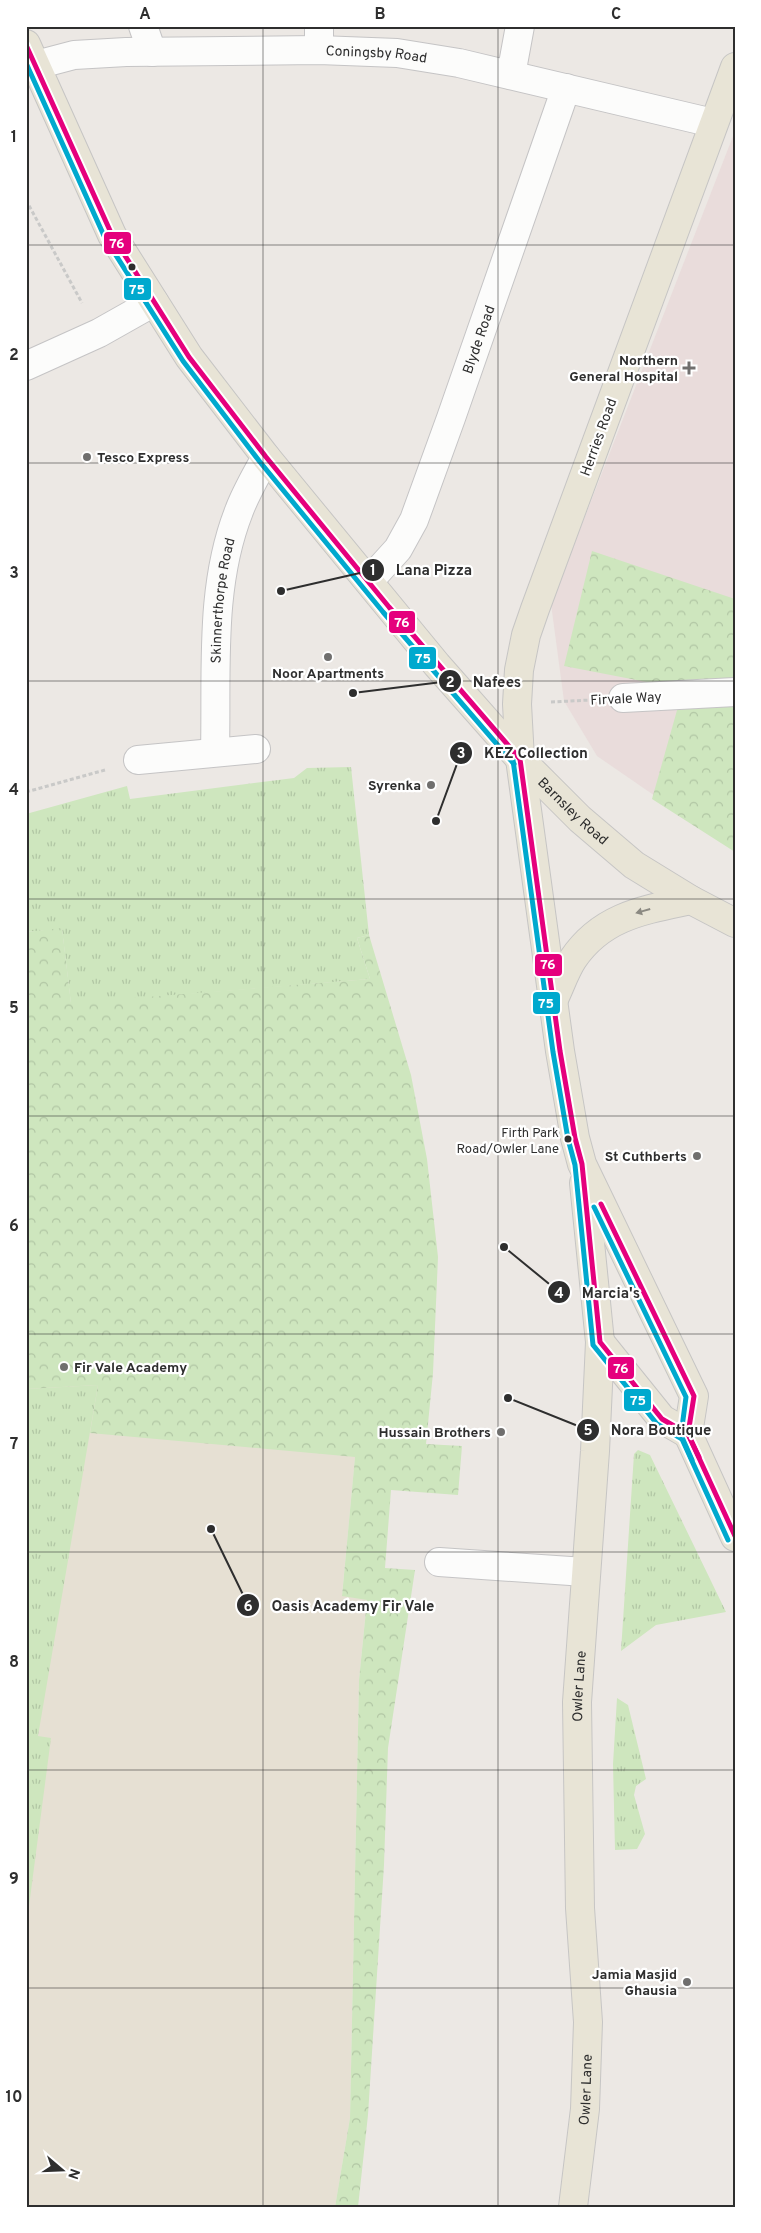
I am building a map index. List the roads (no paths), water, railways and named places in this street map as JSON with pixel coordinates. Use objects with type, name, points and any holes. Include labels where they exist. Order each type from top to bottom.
[{"type":"main road","name":"Barnsley Road","points":[[31,55],[112,235],[188,357],[266,456],[437,664],[520,759],[580,819],[618,853],[690,900],[735,922]]},
{"type":"main road","name":"Herries Road","points":[[582,1164],[575,1138],[553,1001],[520,759],[517,704],[519,670],[526,634],[735,67]]},
{"type":"main road","points":[[553,1001],[572,960],[587,942],[603,928],[616,920],[642,910],[690,900]]},
{"type":"main road","points":[[582,1164],[694,1396],[688,1434],[735,1537]]},
{"type":"main road","name":"Owler Lane","points":[[573,2207],[585,2109],[588,2022],[580,1908],[577,1702],[597,1423],[600,1342],[582,1164]]},
{"type":"main road","points":[[600,1342],[662,1419],[688,1434]]},
{"type":"street","points":[[143,26],[152,52]]},
{"type":"street","points":[[511,76],[520,26]]},
{"type":"street","name":"Coningsby Road","points":[[31,55],[152,52],[319,38],[459,63],[713,123]]},
{"type":"street","name":"Blyde Road","points":[[369,581],[398,549],[414,520],[471,363],[566,88]]},
{"type":"street","points":[[26,366],[98,333],[154,302]]},
{"type":"street","name":"Skinnerthorpe Road","points":[[215,752],[216,624],[223,567],[238,511],[266,456]]},
{"type":"street","name":"Firvale Way","points":[[623,698],[735,692]]},
{"type":"street","points":[[138,760],[256,749]]},
{"type":"street","points":[[439,1562],[585,1572]]},
{"type":"place","name":"Northern General Hospital","points":[[689,368]]},
{"type":"place","name":"Tesco Express","points":[[87,457]]},
{"type":"place","name":"Lana Pizza","points":[[281,591]]},
{"type":"place","name":"Noor Apartments","points":[[328,657]]},
{"type":"place","name":"Nafees","points":[[353,693]]},
{"type":"place","name":"Syrenka","points":[[431,785]]},
{"type":"place","name":"KEZ Collection","points":[[436,821]]},
{"type":"place","name":"Firth Park Road/Owler Lane","points":[[568,1139]]},
{"type":"place","name":"St Cuthberts","points":[[697,1156]]},
{"type":"place","name":"Marcia's","points":[[504,1247]]},
{"type":"place","name":"Fir Vale Academy","points":[[64,1367]]},
{"type":"place","name":"Nora Boutique","points":[[508,1398]]},
{"type":"place","name":"Hussain Brothers","points":[[501,1432]]},
{"type":"place","name":"Oasis Academy Fir Vale","points":[[211,1529]]},
{"type":"place","name":"Jamia Masjid Ghausia","points":[[687,1982]]}]
